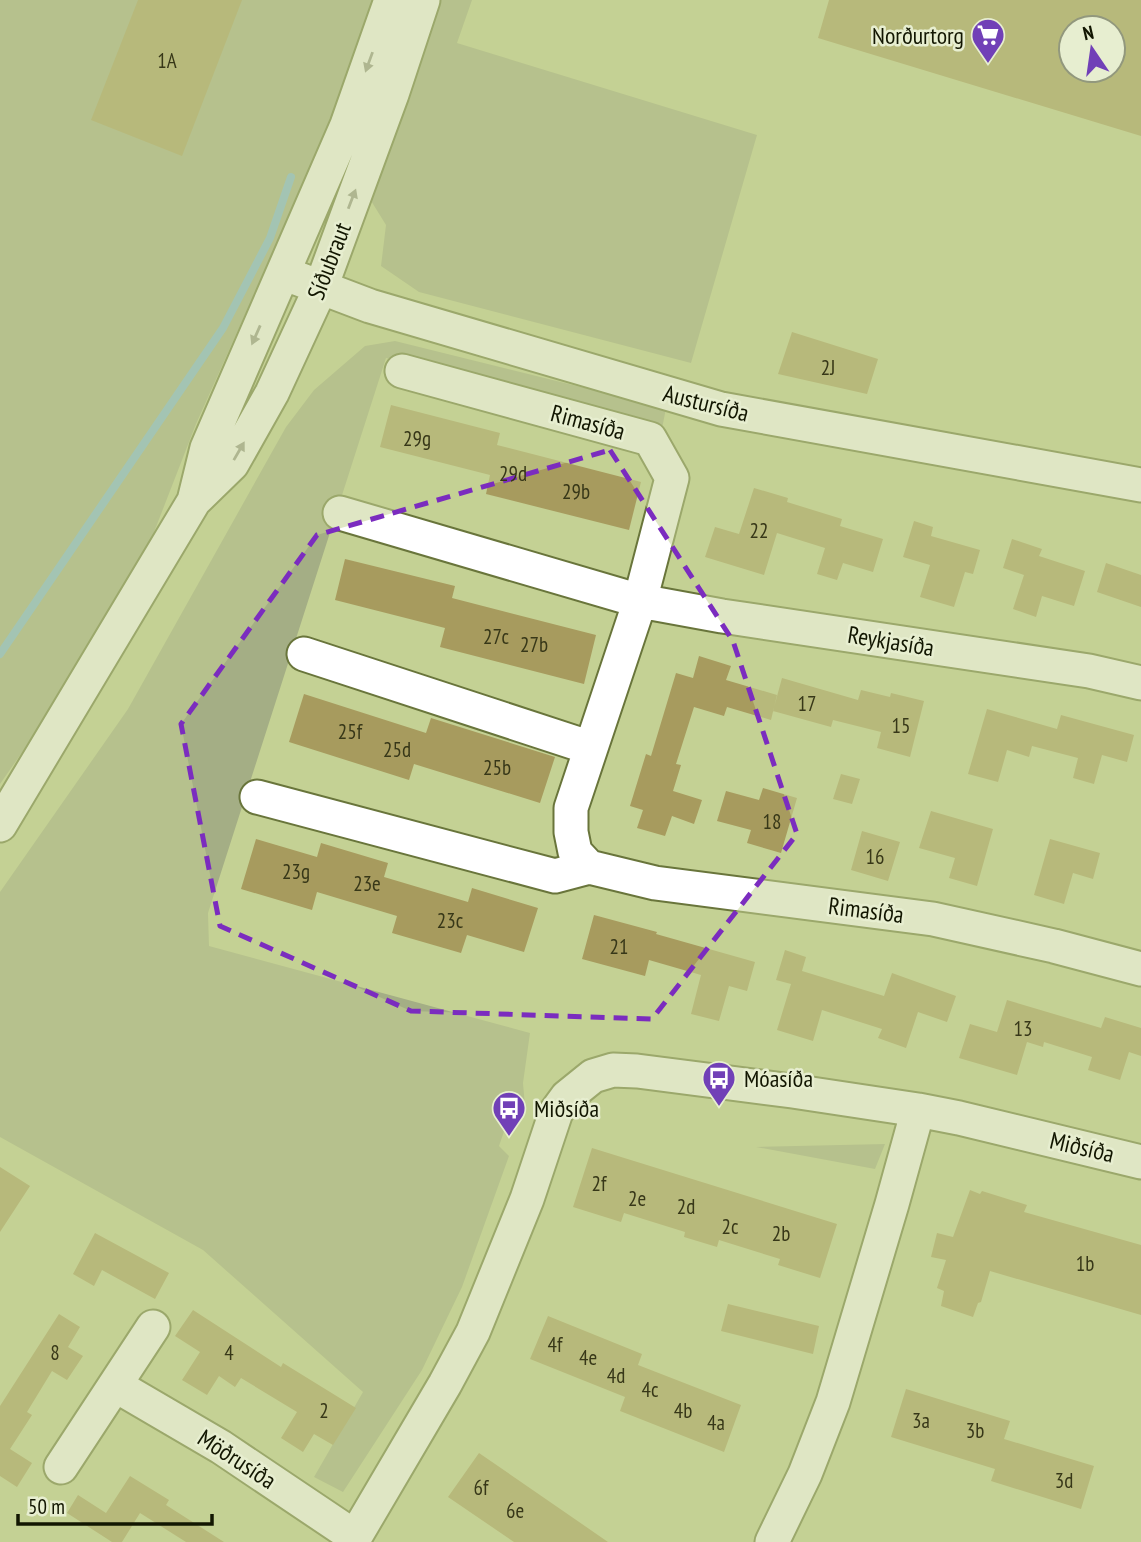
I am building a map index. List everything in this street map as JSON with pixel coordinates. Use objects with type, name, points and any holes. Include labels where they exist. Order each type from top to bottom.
[{"type":"street","name":"Síðubraut","points":[[194,501],[206,448],[347,125],[391,0]]},
{"type":"street","name":"Síðubraut","points":[[0,825],[194,501],[232,464],[272,393],[321,287],[392,94],[423,0]]},
{"type":"street","name":"Austursíða","points":[[284,273],[370,306],[721,409],[1141,485]]},
{"type":"street","name":"Rimasíða","points":[[402,371],[650,439],[672,478],[640,601],[571,808],[571,832],[575,852],[589,867]]},
{"type":"street","points":[[340,513],[640,601]]},
{"type":"street","name":"Reykjasíða","points":[[640,601],[735,618],[1089,671],[1141,683]]},
{"type":"street","points":[[304,654],[591,748]]},
{"type":"street","name":"Rimasíða","points":[[257,797],[555,876],[589,867],[655,883],[933,919],[1141,969]]},
{"type":"street","name":"Miðsíða","points":[[353,1539],[473,1332],[527,1199],[556,1112],[567,1097],[593,1076],[613,1070],[637,1071],[918,1110],[1141,1162]]},
{"type":"street","points":[[772,1542],[806,1474],[833,1402],[918,1110]]},
{"type":"street","points":[[61,1467],[153,1328]]},
{"type":"street","name":"Möðrusíða","points":[[116,1385],[221,1447],[353,1539]]},
{"type":"highlighted area","points":[[610,450],[733,641],[797,834],[652,1019],[411,1011],[220,926],[181,724],[317,535]]},
{"type":"green space","points":[[0,0],[375,0],[321,145],[196,424],[149,545],[0,784]]},
{"type":"green space","points":[[430,0],[472,0],[457,43],[757,135],[691,363],[419,292],[381,266],[386,225],[365,191]]},
{"type":"green space","points":[[395,341],[666,408],[662,429],[386,358],[208,913],[209,946],[530,1033],[523,1083],[525,1106],[510,1114],[499,1146],[509,1156],[462,1287],[422,1370],[343,1492],[314,1477],[363,1392],[203,1250],[0,1137],[0,892],[128,709],[286,427],[314,390],[365,346]]},
{"type":"green space","points":[[885,1144],[875,1169],[756,1147]]},
{"type":"building","points":[[138,0],[242,0],[182,156],[91,120]]},
{"type":"building","name":"Norðurtorg","points":[[829,0],[1141,0],[1141,136],[818,38]]},
{"type":"building","points":[[792,332],[878,359],[867,394],[778,374]]},
{"type":"building","points":[[391,405],[500,433],[497,445],[641,482],[629,530],[486,494],[490,475],[380,447]]},
{"type":"building","points":[[754,488],[788,498],[787,502],[842,519],[840,526],[883,539],[873,572],[843,563],[837,580],[817,574],[825,548],[777,533],[764,575],[705,557],[715,527],[739,534]]},
{"type":"building","points":[[914,521],[933,527],[931,536],[980,550],[973,574],[965,572],[954,607],[920,597],[930,565],[903,557]]},
{"type":"building","points":[[1012,539],[1042,549],[1039,556],[1085,571],[1074,606],[1042,596],[1036,617],[1013,609],[1024,575],[1003,568]]},
{"type":"building","points":[[345,559],[455,586],[452,598],[596,635],[584,684],[440,647],[445,628],[335,600]]},
{"type":"building","points":[[1106,563],[1141,575],[1141,607],[1097,592]]},
{"type":"building","points":[[699,656],[731,666],[726,680],[777,695],[771,720],[727,707],[724,716],[694,707],[676,764],[681,765],[673,791],[702,800],[694,824],[672,816],[665,836],[637,828],[643,810],[630,806],[646,754],[651,756],[676,673],[693,678]]},
{"type":"building","points":[[782,678],[858,700],[861,690],[890,697],[891,693],[924,701],[910,757],[877,748],[881,732],[833,720],[831,727],[773,711]]},
{"type":"building","points":[[304,694],[426,733],[431,718],[555,757],[540,803],[414,764],[409,780],[289,742]]},
{"type":"building","points":[[987,709],[1057,729],[1061,715],[1134,735],[1127,762],[1102,755],[1094,784],[1073,778],[1078,758],[1032,746],[1029,757],[1007,750],[998,782],[968,774]]},
{"type":"building","points":[[841,774],[860,779],[852,804],[833,799]]},
{"type":"building","points":[[763,788],[797,798],[781,853],[747,843],[751,830],[717,821],[726,791],[759,800]]},
{"type":"building","points":[[931,811],[993,829],[977,886],[949,878],[955,858],[919,848]]},
{"type":"building","points":[[862,831],[900,842],[888,881],[851,870]]},
{"type":"building","points":[[256,839],[317,857],[321,843],[388,863],[384,877],[468,902],[472,888],[538,908],[524,952],[467,935],[461,953],[392,933],[397,916],[317,892],[312,910],[241,889]]},
{"type":"building","points":[[1050,839],[1100,853],[1093,879],[1073,873],[1064,904],[1034,895]]},
{"type":"building","points":[[594,915],[755,962],[747,991],[729,986],[719,1021],[691,1014],[701,975],[649,960],[645,976],[582,959]]},
{"type":"building","points":[[785,950],[806,957],[802,971],[884,996],[892,973],[956,996],[947,1022],[918,1012],[906,1048],[878,1038],[882,1029],[822,1010],[813,1041],[777,1030],[791,984],[776,980]]},
{"type":"building","points":[[1007,1000],[1101,1028],[1105,1017],[1141,1028],[1141,1056],[1129,1052],[1120,1080],[1088,1070],[1092,1057],[1044,1042],[1043,1047],[1027,1042],[1017,1075],[959,1058],[970,1024],[997,1032]]},
{"type":"building","points":[[592,1148],[837,1224],[820,1278],[778,1265],[780,1259],[719,1240],[717,1247],[684,1237],[685,1232],[624,1213],[621,1222],[573,1207]]},
{"type":"building","points":[[0,1167],[30,1186],[0,1232]]},
{"type":"building","points":[[970,1190],[1027,1205],[1024,1212],[1141,1245],[1141,1315],[990,1271],[981,1302],[978,1303],[973,1317],[941,1306],[944,1291],[937,1288],[946,1260],[931,1257],[937,1233],[953,1237]]},
{"type":"building","points":[[95,1233],[169,1273],[155,1299],[102,1270],[94,1286],[73,1274]]},
{"type":"building","points":[[728,1304],[819,1326],[813,1354],[721,1331]]},
{"type":"building","points":[[193,1310],[281,1367],[283,1363],[356,1408],[333,1445],[314,1434],[303,1452],[281,1438],[297,1412],[241,1378],[235,1387],[219,1376],[207,1395],[182,1380],[200,1352],[175,1336]]},
{"type":"building","points":[[59,1314],[80,1327],[68,1347],[83,1356],[67,1380],[52,1371],[27,1412],[32,1415],[10,1449],[32,1463],[17,1487],[0,1476],[0,1406]]},
{"type":"building","points":[[548,1316],[642,1354],[638,1365],[741,1405],[724,1452],[620,1411],[625,1397],[530,1359]]},
{"type":"building","points":[[906,1389],[1010,1421],[1004,1439],[1094,1466],[1081,1509],[991,1481],[995,1469],[891,1437]]},
{"type":"building","points":[[479,1453],[608,1542],[514,1542],[448,1497]]},
{"type":"building","points":[[130,1476],[169,1500],[166,1505],[224,1542],[186,1542],[140,1513],[122,1542],[112,1542],[67,1513],[78,1495],[106,1513]]},
{"type":"waterway","points":[[0,654],[223,328],[270,238],[291,177]]},
{"type":"place","name":"Norðurtorg","points":[[988,65]]},
{"type":"place","name":"Móasíða","points":[[719,1108]]},
{"type":"place","name":"Miðsíða","points":[[509,1138]]}]
